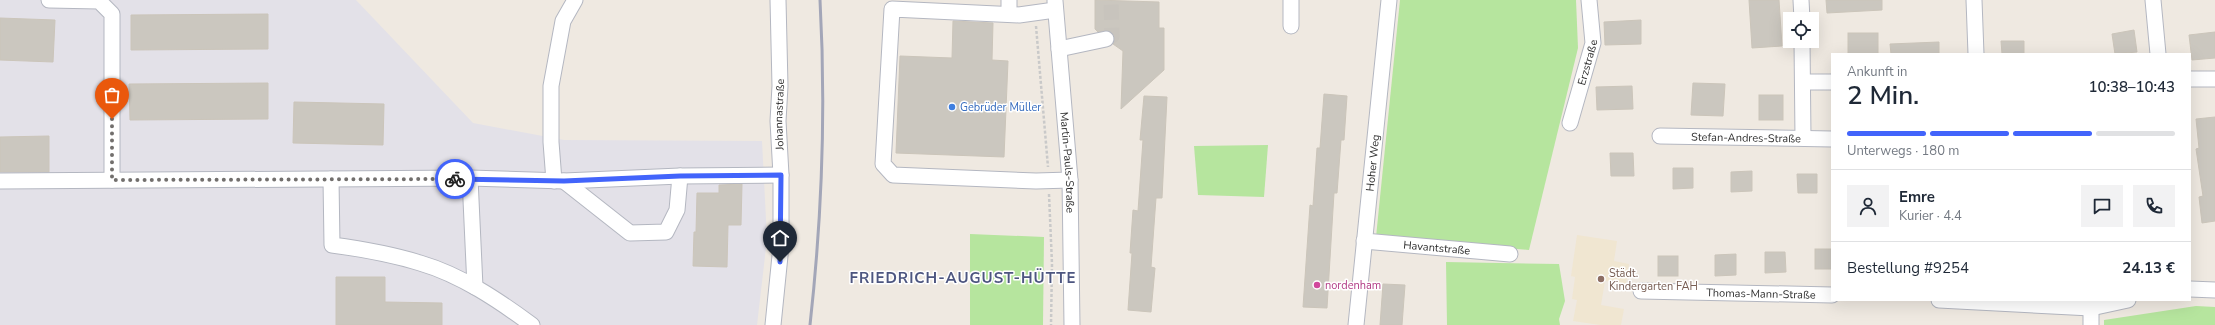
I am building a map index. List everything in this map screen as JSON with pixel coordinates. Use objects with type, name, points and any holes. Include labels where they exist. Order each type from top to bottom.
[{"type":"street","points":[[49,0],[99,1],[112,14],[112,180]]},
{"type":"street","points":[[575,0],[563,21],[551,86],[551,142],[559,181],[630,233],[666,232],[678,210],[680,176]]},
{"type":"street","name":"Johannastraße","points":[[773,325],[781,246],[781,175],[778,121],[780,86],[778,0]]},
{"type":"street","points":[[1291,0],[1291,26]]},
{"type":"street","name":"Hoher Weg","points":[[1356,325],[1389,0]]},
{"type":"street","name":"Erzstraße","points":[[1570,123],[1593,42],[1589,0]]},
{"type":"street","points":[[1801,0],[1802,12]]},
{"type":"street","points":[[1974,0],[1976,53]]},
{"type":"street","points":[[2153,0],[2158,53]]},
{"type":"street","points":[[1055,5],[1035,12],[1009,7],[892,9],[883,164],[893,175],[1049,181],[1070,180]]},
{"type":"street","name":"Martin-Pauls-Straße","points":[[1055,5],[1070,180],[1072,325]]},
{"type":"street","points":[[1059,49],[1106,39]]},
{"type":"street","points":[[1802,48],[1803,138]]},
{"type":"street","points":[[2191,79],[2215,79]]},
{"type":"street","points":[[1803,82],[1831,82]]},
{"type":"street","name":"Stefan-Andres-Straße","points":[[1660,136],[1831,139]]},
{"type":"street","points":[[0,181],[470,178],[559,181],[680,176],[781,175]]},
{"type":"street","points":[[470,178],[475,286]]},
{"type":"street","points":[[331,179],[332,245],[375,251],[421,263],[475,286],[499,300],[532,325]]},
{"type":"street","name":"Havantstraße","points":[[1364,242],[1510,254]]},
{"type":"street","points":[[2191,289],[2215,290]]},
{"type":"street","name":"Thomas-Mann-Straße","points":[[1641,291],[1831,295]]},
{"type":"street","points":[[1958,301],[2091,308],[2123,301]]},
{"type":"street","points":[[2091,308],[2091,325]]},
{"type":"path","points":[[1035,12],[1049,181],[1052,264],[1051,325]]},
{"type":"shaded area","points":[[0,0],[356,0],[473,123],[564,140],[762,141],[767,239],[757,325],[0,325]]},
{"type":"shaded area","name":"Städt. Kindergarten FAH","points":[[1577,235],[1617,241],[1614,261],[1629,264],[1626,284],[1605,281],[1601,305],[1624,309],[1621,325],[1600,325],[1573,321],[1577,300],[1572,299],[1575,277],[1571,276]]},
{"type":"green space","points":[[1400,0],[1576,0],[1578,48],[1529,250],[1376,237]]},
{"type":"green space","points":[[1268,145],[1264,197],[1198,195],[1194,146]]},
{"type":"green space","points":[[970,234],[1044,237],[1043,325],[970,325]]},
{"type":"green space","points":[[1446,262],[1559,264],[1565,301],[1559,319],[1560,325],[1447,325]]},
{"type":"green space","points":[[2196,306],[2215,307],[2215,325],[2104,325],[2104,320]]},
{"type":"building","points":[[1095,0],[1159,2],[1159,28],[1164,28],[1164,70],[1121,109],[1123,51],[1113,44],[1115,38],[1112,33],[1108,30],[1098,32],[1095,29]]},
{"type":"building","points":[[1749,0],[1779,0],[1782,46],[1752,48]]},
{"type":"building","points":[[1826,0],[1882,0],[1882,10],[1827,13]]},
{"type":"building","points":[[268,14],[268,49],[131,50],[131,15]]},
{"type":"building","points":[[0,18],[55,20],[53,62],[0,60]]},
{"type":"building","points":[[1641,20],[1641,44],[1605,45],[1604,22]]},
{"type":"building","name":"Gebrüder Müller","points":[[953,21],[993,23],[992,60],[1008,61],[1004,157],[896,153],[900,56],[952,58]]},
{"type":"building","points":[[2134,30],[2137,52],[2115,53],[2112,34]]},
{"type":"building","points":[[2215,32],[2215,58],[2192,60],[2189,35]]},
{"type":"building","points":[[1848,33],[1878,33],[1878,53],[1848,53]]},
{"type":"building","points":[[2001,41],[2024,41],[2024,53],[2002,53]]},
{"type":"building","points":[[1939,42],[1939,53],[1891,53],[1890,44]]},
{"type":"building","points":[[268,83],[268,119],[130,120],[129,84]]},
{"type":"building","points":[[1693,83],[1725,84],[1723,116],[1691,115]]},
{"type":"building","points":[[1632,86],[1633,109],[1597,110],[1596,87]]},
{"type":"building","points":[[1324,94],[1347,96],[1344,140],[1341,140],[1337,193],[1334,193],[1327,308],[1303,307],[1310,205],[1313,206],[1317,148],[1320,148]]},
{"type":"building","points":[[1759,95],[1783,95],[1783,120],[1759,120]]},
{"type":"building","points":[[1144,96],[1167,97],[1162,198],[1156,198],[1151,267],[1155,268],[1151,312],[1128,310],[1133,210],[1138,211],[1143,140],[1140,140]]},
{"type":"building","points":[[294,102],[384,104],[383,145],[293,143]]},
{"type":"building","points":[[2215,117],[2215,221],[2202,223],[2199,197],[2203,196],[2196,149],[2199,148],[2196,119]]},
{"type":"building","points":[[49,136],[49,172],[0,172],[0,137]]},
{"type":"building","points":[[1610,153],[1633,153],[1634,176],[1611,176]]},
{"type":"building","points":[[1673,168],[1693,168],[1693,188],[1673,189]]},
{"type":"building","points":[[1752,171],[1752,191],[1731,192],[1731,172]]},
{"type":"building","points":[[1797,174],[1817,174],[1817,193],[1798,193]]},
{"type":"building","points":[[742,184],[741,225],[728,225],[727,267],[693,266],[697,193],[719,193],[719,185]]},
{"type":"building","points":[[1815,249],[1831,249],[1831,269],[1815,269]]},
{"type":"building","points":[[1765,252],[1785,252],[1786,272],[1765,273]]},
{"type":"building","points":[[1736,254],[1736,275],[1715,276],[1715,255]]},
{"type":"building","points":[[1658,256],[1678,256],[1678,276],[1658,276]]},
{"type":"building","points":[[336,277],[385,277],[385,302],[442,303],[442,325],[336,325]]},
{"type":"building","points":[[1383,284],[1405,285],[1402,325],[1380,325]]},
{"type":"tunnel","points":[[1106,39],[1112,36],[1111,0]]},
{"type":"railway","points":[[810,325],[822,162],[823,81],[820,0]]},
{"type":"way so far","points":[[112,119],[112,180],[455,179]]},
{"type":"place","name":"Gebrüder Müller","points":[[952,107]]},
{"type":"place","name":"Städt. Kindergarten FAH","points":[[1601,279]]},
{"type":"place","name":"nordenham","points":[[1317,285]]},
{"type":"district","name":"FRIEDRICH-AUGUST-HÜTTE","points":[[963,278]]},
{"type":"route","points":[[455,179],[470,178],[564,181],[680,176],[781,175],[780,262]]}]
